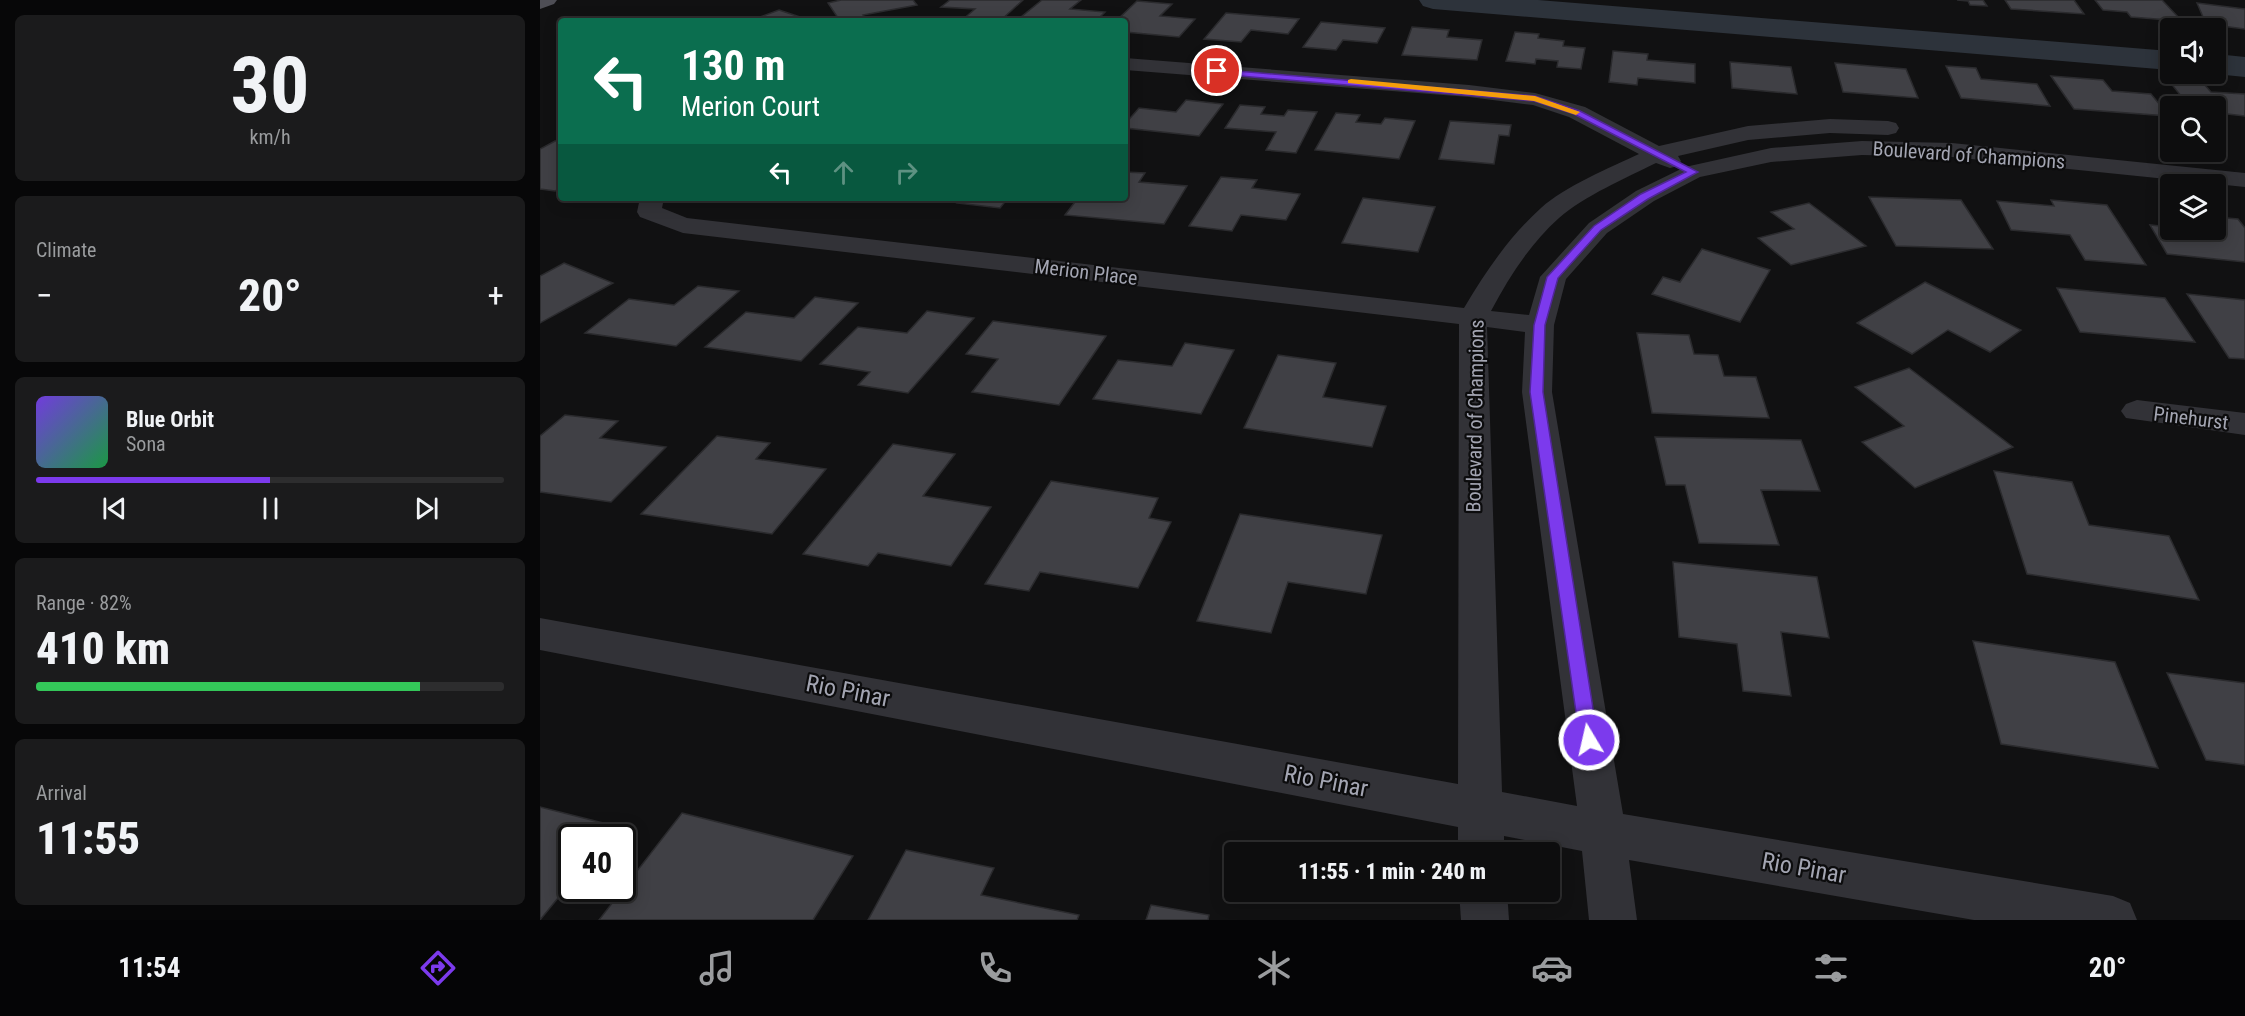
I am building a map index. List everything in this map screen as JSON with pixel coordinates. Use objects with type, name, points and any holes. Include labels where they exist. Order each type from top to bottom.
[{"type":"main road","points":[[540,4],[548,0]]},
{"type":"street","points":[[1128,64],[1457,90],[1535,99],[1577,112],[1693,172]]},
{"type":"street","name":"Boulevard of Champions","points":[[1480,842],[1478,809],[1473,317],[1503,265],[1551,212],[1601,181],[1656,154],[1748,133],[1830,126],[1934,129],[2160,149]]},
{"type":"street","name":"Boulevard of Champions","points":[[1613,920],[1603,833],[1537,392],[1540,325],[1553,277],[1598,228],[1645,196],[1693,172],[1771,156],[1862,148],[1952,150],[2245,180]]},
{"type":"street","name":"Merion Place","points":[[651,201],[649,213],[683,225],[1540,325]]},
{"type":"street","name":"Pinehurst","points":[[2137,411],[2245,424]]},
{"type":"street","name":"Rio Pinar","points":[[540,634],[1603,833],[2113,920]]},
{"type":"street","points":[[1484,902],[1485,920]]},
{"type":"building","points":[[841,0],[913,0],[917,5],[863,15],[865,18],[838,18],[828,3]]},
{"type":"building","points":[[950,0],[1023,0],[1003,18],[964,18],[975,9],[941,7]]},
{"type":"building","points":[[1042,0],[1081,0],[1070,9],[1105,12],[1099,18],[1020,18]]},
{"type":"building","points":[[1957,0],[1983,0],[1987,6],[1970,5],[1968,1]]},
{"type":"building","points":[[2005,0],[2074,0],[2084,14],[2011,9]]},
{"type":"building","points":[[2095,0],[2162,0],[2179,18],[2131,17],[2127,12],[2103,10]]},
{"type":"building","points":[[1137,1],[1172,4],[1160,16],[1195,19],[1179,37],[1128,32],[1128,18],[1119,18]]},
{"type":"building","points":[[2197,3],[2245,9],[2245,29],[2226,27],[2226,18],[2203,18]]},
{"type":"building","points":[[779,10],[803,18],[757,18]]},
{"type":"building","points":[[1226,13],[1299,19],[1288,34],[1251,30],[1241,42],[1204,39]]},
{"type":"building","points":[[1321,22],[1385,28],[1377,43],[1343,40],[1336,50],[1303,47]]},
{"type":"building","points":[[1412,27],[1449,30],[1447,37],[1482,40],[1477,60],[1402,55]]},
{"type":"building","points":[[1515,32],[1539,34],[1538,38],[1564,41],[1563,46],[1585,48],[1581,69],[1557,67],[1558,61],[1536,59],[1535,64],[1506,61]]},
{"type":"building","points":[[1613,51],[1648,54],[1647,60],[1695,64],[1695,83],[1638,78],[1637,85],[1609,82]]},
{"type":"building","points":[[1730,62],[1791,67],[1797,94],[1732,88]]},
{"type":"building","points":[[1835,63],[1906,69],[1918,98],[1843,92]]},
{"type":"building","points":[[1946,66],[1976,68],[1981,79],[2037,84],[2050,106],[1961,98]]},
{"type":"building","points":[[2051,76],[2103,80],[2112,91],[2151,94],[2160,105],[2160,115],[2074,109]]},
{"type":"building","points":[[2171,84],[2204,84],[2211,92],[2245,94],[2245,116],[2226,114],[2226,96],[2181,96]]},
{"type":"building","points":[[1186,100],[1223,104],[1199,136],[1128,128],[1128,121],[1139,108],[1176,112]]},
{"type":"building","points":[[1240,105],[1265,107],[1261,114],[1284,116],[1288,110],[1317,112],[1296,153],[1266,150],[1276,132],[1225,128]]},
{"type":"building","points":[[1336,113],[1360,115],[1356,122],[1381,124],[1385,118],[1415,121],[1399,159],[1315,150]]},
{"type":"building","points":[[1450,121],[1511,125],[1509,136],[1499,135],[1494,164],[1439,159]]},
{"type":"building","points":[[558,141],[558,189],[555,191],[540,189],[540,149]]},
{"type":"building","points":[[1128,172],[1145,173],[1139,182],[1187,186],[1164,224],[1065,215],[1076,201],[1128,201]]},
{"type":"building","points":[[1221,177],[1257,180],[1252,188],[1300,194],[1286,220],[1241,215],[1232,231],[1189,226]]},
{"type":"building","points":[[1869,197],[1961,200],[1993,249],[1896,246]]},
{"type":"building","points":[[1363,198],[1435,207],[1418,252],[1342,243]]},
{"type":"building","points":[[2051,200],[2107,205],[2146,265],[2085,260],[2070,235],[2011,230],[1997,201],[2054,206]]},
{"type":"building","points":[[959,201],[1006,201],[1000,208],[957,203]]},
{"type":"building","points":[[1809,203],[1866,246],[1791,265],[1758,238],[1794,229],[1771,212]]},
{"type":"building","points":[[2226,218],[2238,219],[2245,228],[2245,262],[2167,254],[2150,225],[2160,226],[2160,240],[2226,240]]},
{"type":"building","points":[[1702,249],[1770,270],[1740,322],[1652,294],[1663,277],[1680,282]]},
{"type":"building","points":[[564,263],[613,283],[540,323],[540,276]]},
{"type":"building","points":[[1925,282],[2021,330],[1990,352],[1948,330],[1912,354],[1857,323]]},
{"type":"building","points":[[698,286],[739,291],[676,346],[585,333],[629,299],[674,305]]},
{"type":"building","points":[[2057,288],[2165,298],[2195,342],[2080,332]]},
{"type":"building","points":[[2187,294],[2245,300],[2245,359],[2229,358]]},
{"type":"building","points":[[815,297],[858,303],[801,361],[705,347],[746,312],[794,318]]},
{"type":"building","points":[[927,311],[974,318],[908,393],[858,385],[870,372],[820,364],[858,327],[907,333]]},
{"type":"building","points":[[993,321],[1106,336],[1059,405],[972,392],[998,359],[966,354]]},
{"type":"building","points":[[1637,333],[1689,335],[1694,354],[1718,355],[1724,376],[1756,377],[1769,418],[1652,413]]},
{"type":"building","points":[[1185,343],[1234,350],[1201,414],[1093,399],[1118,360],[1172,366]]},
{"type":"building","points":[[1278,355],[1336,363],[1323,397],[1386,406],[1372,447],[1244,428]]},
{"type":"building","points":[[1909,368],[2013,447],[1915,488],[1862,442],[1904,426],[1855,387]]},
{"type":"building","points":[[565,415],[618,421],[600,438],[666,447],[611,502],[540,492],[540,436]]},
{"type":"building","points":[[717,436],[770,443],[756,459],[826,469],[772,534],[641,514]]},
{"type":"building","points":[[1655,437],[1801,440],[1820,491],[1761,490],[1779,545],[1699,543],[1685,485],[1666,485]]},
{"type":"building","points":[[893,444],[955,454],[923,496],[991,507],[951,566],[878,553],[868,566],[803,554]]},
{"type":"building","points":[[1994,471],[2072,482],[2089,525],[2169,536],[2199,600],[2027,574]]},
{"type":"building","points":[[1051,481],[1158,498],[1149,518],[1171,522],[1138,588],[1040,572],[1029,591],[985,584]]},
{"type":"building","points":[[1240,514],[1382,535],[1366,594],[1288,582],[1271,633],[1197,621]]},
{"type":"building","points":[[1673,562],[1817,577],[1829,638],[1781,632],[1791,696],[1743,691],[1737,644],[1679,637]]},
{"type":"building","points":[[1973,641],[2115,662],[2158,768],[2001,744]]},
{"type":"building","points":[[2167,673],[2245,683],[2245,765],[2206,760]]},
{"type":"building","points":[[540,807],[607,824],[558,824],[558,898],[540,920]]},
{"type":"building","points":[[682,813],[853,856],[813,920],[599,920],[613,902],[636,902],[636,872]]},
{"type":"building","points":[[906,850],[994,868],[981,895],[1079,915],[1077,920],[868,920]]},
{"type":"building","points":[[1151,905],[1209,915],[1208,920],[1146,920]]},
{"type":"waterway","points":[[1433,0],[2160,60]]},
{"type":"waterway","points":[[2226,65],[2245,67]]},
{"type":"slow traffic","points":[[1351,82],[1469,91],[1535,99],[1576,112]]},
{"type":"route","points":[[1217,71],[1469,91],[1535,99],[1577,112],[1693,172],[1645,196],[1598,228],[1553,277],[1540,325],[1537,392],[1589,740]]}]
